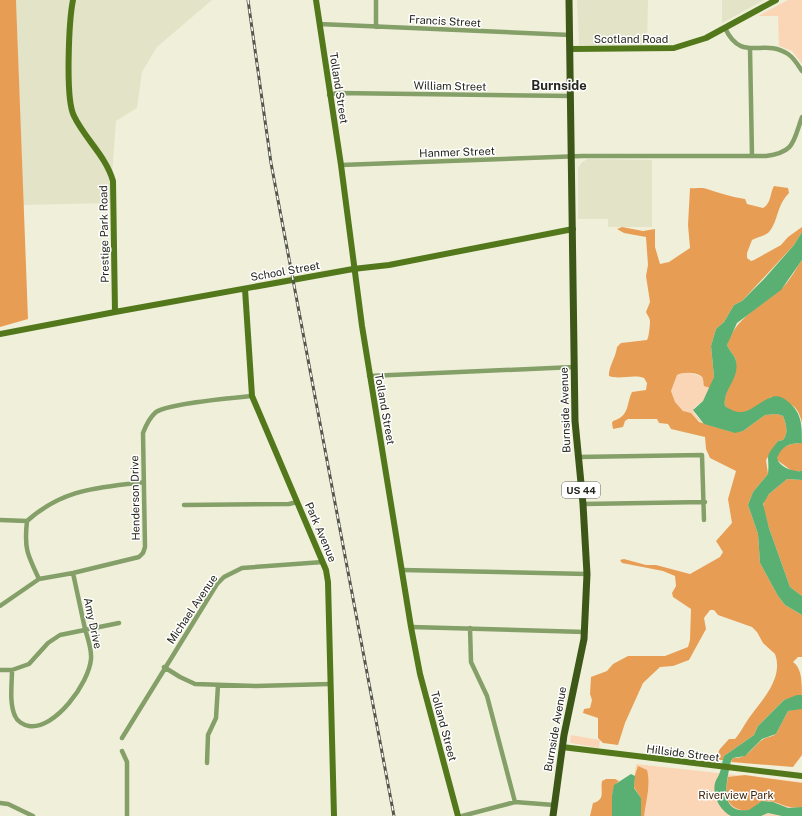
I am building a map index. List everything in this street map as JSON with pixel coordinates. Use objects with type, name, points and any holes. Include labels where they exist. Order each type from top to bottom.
[{"type":"main road","name":"Prestige Park Road","points":[[73,0],[69,25],[70,106],[77,121],[106,163],[113,181],[115,312]]},
{"type":"main road","name":"Tolland Street","points":[[316,0],[329,95],[341,165],[353,269],[369,376],[420,674],[458,816]]},
{"type":"main road","name":"Burnside Avenue","points":[[552,816],[562,747],[585,632],[587,574],[583,504],[575,421],[570,0]]},
{"type":"main road","name":"Scotland Road","points":[[570,49],[669,49],[706,38],[776,0]]},
{"type":"main road","name":"School Street","points":[[0,334],[245,288],[353,269],[389,265],[573,229]]},
{"type":"main road","name":"Park Avenue","points":[[245,288],[252,396],[323,562],[328,582],[334,816]]},
{"type":"main road","name":"Hillside Street","points":[[562,747],[733,769],[802,776]]},
{"type":"street","points":[[376,0],[376,27]]},
{"type":"street","name":"Francis Street","points":[[319,24],[570,34]]},
{"type":"street","points":[[725,28],[729,37],[736,44],[750,48],[777,49],[787,53],[793,58],[802,71]]},
{"type":"street","points":[[750,48],[752,156]]},
{"type":"street","name":"William Street","points":[[329,95],[344,93],[572,96]]},
{"type":"street","name":"Hanmer Street","points":[[341,165],[573,156],[752,156],[779,154],[787,151],[791,146],[802,117]]},
{"type":"street","points":[[369,376],[574,367]]},
{"type":"street","name":"Henderson Drive","points":[[0,606],[39,578],[73,573],[132,559],[143,553],[145,537],[144,433],[150,419],[155,413],[170,407],[252,396]]},
{"type":"street","points":[[578,457],[702,455],[705,502],[704,520]]},
{"type":"street","points":[[0,520],[27,521],[46,505],[70,494],[144,482]]},
{"type":"street","points":[[184,505],[289,504],[297,502]]},
{"type":"street","points":[[583,504],[705,502]]},
{"type":"street","points":[[27,521],[25,547],[28,557],[39,578]]},
{"type":"street","name":"Michael Avenue","points":[[122,738],[164,667],[217,584],[224,577],[242,568],[323,562]]},
{"type":"street","points":[[402,570],[587,574]]},
{"type":"street","name":"Amy Drive","points":[[12,670],[12,709],[15,717],[26,726],[33,727],[52,720],[68,705],[88,670],[91,658],[73,573]]},
{"type":"street","points":[[0,670],[12,670],[29,664],[53,638],[85,630],[107,627],[119,623]]},
{"type":"street","points":[[412,626],[585,632]]},
{"type":"street","points":[[470,628],[471,662],[487,696],[515,802]]},
{"type":"street","points":[[164,667],[190,682],[218,685],[330,684]]},
{"type":"street","points":[[207,762],[208,735],[216,718],[218,685]]},
{"type":"street","points":[[122,751],[127,762],[127,816]]},
{"type":"street","points":[[462,816],[515,802],[554,805]]},
{"type":"street","points":[[0,803],[8,804],[33,816]]},
{"type":"shaded area","points":[[16,0],[212,0],[157,47],[142,72],[137,108],[116,121],[110,203],[23,205]]},
{"type":"shaded area","points":[[577,0],[648,0],[647,45],[579,45]]},
{"type":"shaded area","points":[[722,0],[764,0],[722,23]]},
{"type":"shaded area","points":[[588,159],[652,160],[652,227],[608,227],[608,219],[578,219],[578,168],[582,162]]},
{"type":"shaded area","points":[[802,232],[802,260],[781,290],[737,323],[727,345],[736,361],[737,367],[736,373],[726,395],[725,406],[732,410],[744,412],[765,400],[776,396],[784,399],[791,405],[795,409],[800,419],[802,443],[786,446],[777,458],[783,466],[795,471],[802,471],[802,480],[787,479],[769,494],[763,504],[769,528],[790,587],[802,596],[802,615],[785,605],[778,596],[760,563],[758,534],[748,505],[753,492],[768,474],[768,457],[770,451],[778,441],[783,440],[785,437],[786,428],[783,416],[777,414],[765,415],[743,431],[735,433],[704,424],[693,410],[703,401],[714,377],[711,346],[716,329],[724,322],[734,305],[742,301],[764,279],[794,245]]},
{"type":"shaded area","points":[[797,695],[802,695],[802,709],[788,711],[776,734],[762,739],[745,756],[733,758],[731,761],[726,786],[726,794],[732,807],[739,810],[749,810],[762,801],[773,802],[788,808],[802,807],[802,816],[782,816],[768,813],[761,816],[731,816],[720,806],[716,798],[714,788],[721,770],[724,756],[754,735],[758,726],[784,700]]},
{"type":"shaded area","points":[[631,774],[635,776],[634,788],[641,798],[641,816],[612,816],[612,795],[614,785]]},
{"type":"green space","points":[[0,0],[16,0],[28,319],[0,327]]},
{"type":"green space","points":[[788,0],[802,0],[802,64],[792,51],[779,46],[778,16],[758,16]]},
{"type":"green space","points":[[774,186],[788,188],[789,193],[782,203],[775,223],[769,232],[752,240],[747,253],[747,258],[751,261],[754,260],[781,245],[788,237],[802,227],[802,232],[794,245],[742,301],[734,305],[724,322],[716,329],[711,346],[714,377],[710,388],[704,386],[701,376],[686,373],[677,375],[671,391],[675,402],[683,411],[691,413],[699,422],[732,432],[743,431],[765,415],[777,414],[783,416],[786,428],[785,437],[783,440],[778,441],[766,460],[768,474],[753,492],[748,505],[758,534],[760,563],[778,596],[785,605],[802,615],[802,657],[798,657],[793,662],[800,672],[802,681],[802,695],[784,700],[758,726],[754,735],[724,756],[723,760],[714,760],[720,749],[729,739],[735,739],[765,696],[777,672],[777,663],[775,654],[763,643],[757,632],[752,627],[718,615],[714,610],[710,610],[704,618],[706,629],[689,660],[673,666],[660,667],[643,683],[625,723],[618,745],[603,743],[598,738],[598,718],[583,713],[584,709],[590,708],[592,700],[590,694],[591,677],[607,671],[613,664],[628,656],[665,656],[688,647],[690,640],[691,609],[673,597],[672,593],[676,586],[675,576],[663,571],[622,563],[620,560],[624,559],[646,565],[656,565],[690,574],[720,557],[723,552],[716,541],[732,523],[728,499],[736,471],[710,458],[706,449],[705,437],[671,429],[668,424],[659,423],[657,419],[628,419],[625,421],[623,427],[613,429],[613,421],[625,413],[632,392],[646,390],[647,383],[644,378],[640,377],[609,376],[617,347],[621,343],[647,340],[650,321],[646,312],[650,302],[646,276],[648,265],[646,237],[624,233],[617,229],[622,227],[643,231],[655,229],[655,247],[660,264],[669,262],[690,248],[688,225],[690,188],[705,188],[745,199],[747,204],[763,208],[768,204]]},
{"type":"green space","points":[[802,260],[802,423],[798,411],[795,408],[787,403],[771,397],[742,413],[733,412],[725,406],[726,395],[736,367],[736,361],[727,345],[731,334],[744,318],[784,286]]},
{"type":"green space","points":[[687,372],[700,376],[703,379],[703,383],[710,388],[703,401],[694,408],[695,414],[704,424],[683,411],[675,402],[671,391],[677,375]]},
{"type":"green space","points":[[802,443],[802,471],[792,471],[777,460],[779,452],[782,449],[789,445]]},
{"type":"green space","points":[[787,479],[802,480],[802,596],[790,587],[763,507],[764,501],[769,494]]},
{"type":"green space","points":[[802,709],[802,755],[793,767],[731,762],[733,758],[746,755],[765,738],[776,734],[788,711]]},
{"type":"green space","points":[[571,735],[600,740],[599,748],[571,743]]},
{"type":"green space","points":[[636,764],[802,782],[802,816],[616,816],[631,804]]},
{"type":"green space","points":[[638,766],[647,770],[648,776],[644,816],[641,816],[641,798],[634,787],[635,775]]},
{"type":"green space","name":"Riverview Park","points":[[745,775],[802,783],[802,807],[796,808],[766,801],[757,804],[748,811],[738,809],[730,803],[728,799],[728,777]]},
{"type":"green space","points":[[606,779],[615,779],[619,781],[614,788],[612,797],[612,816],[590,816],[593,803],[600,799],[602,795],[602,781]]},
{"type":"railway","points":[[248,0],[271,163],[394,816]]},
{"type":"district","name":"Burnside","points":[[559,85]]}]
